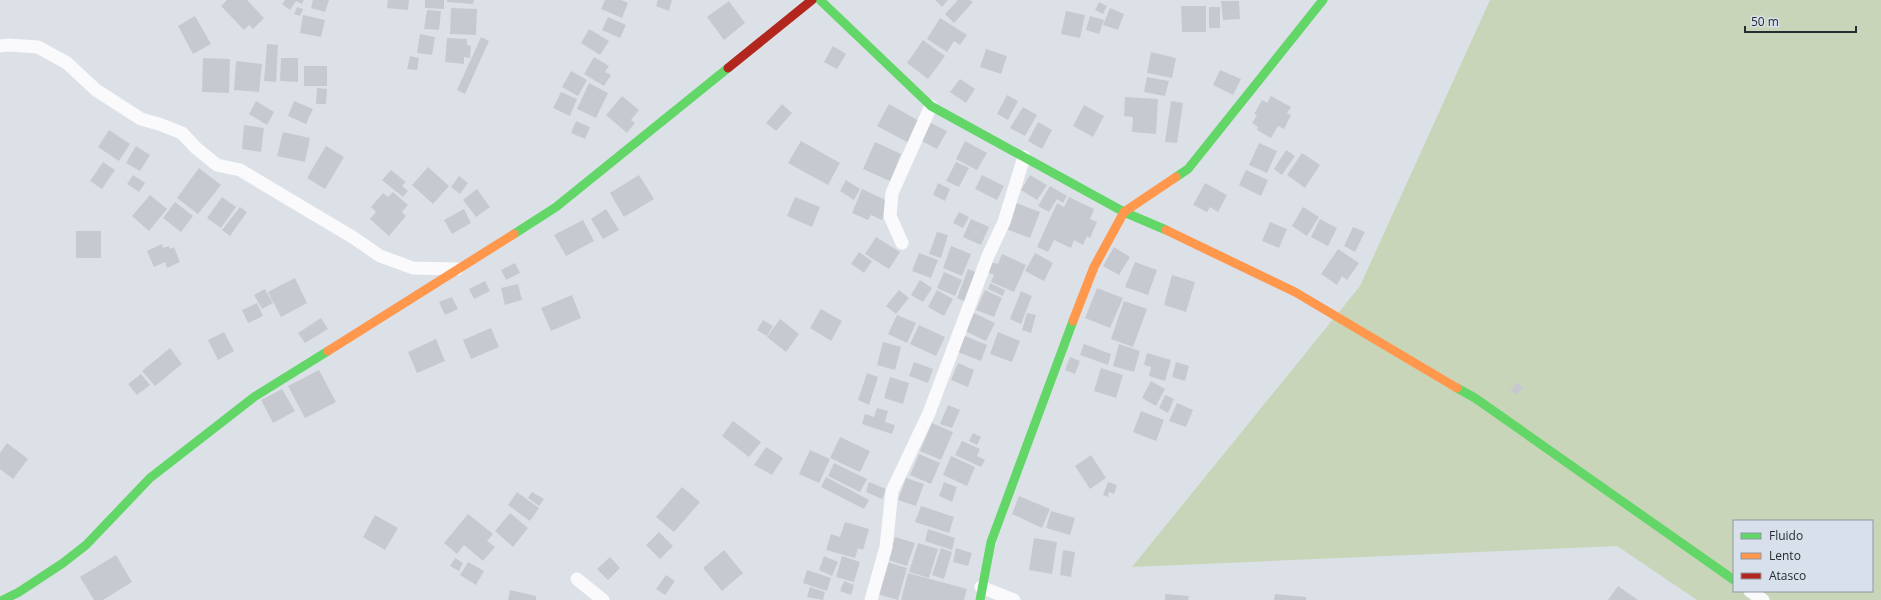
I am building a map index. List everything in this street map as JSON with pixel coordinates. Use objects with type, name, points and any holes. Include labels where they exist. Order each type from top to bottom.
[{"type":"street","points":[[3,600],[19,592],[75,554],[86,545],[150,478],[254,397],[556,207],[812,0]]},
{"type":"street","points":[[820,0],[931,106],[1124,212],[1169,231],[1295,292],[1475,398],[1733,579]]},
{"type":"street","points":[[980,600],[981,587],[991,542],[1091,274],[1124,212],[1188,169],[1323,0]]},
{"type":"street","points":[[0,46],[8,45],[38,47],[66,63],[96,90],[141,119],[182,133],[196,148],[217,164],[240,170],[354,238],[380,256],[413,268],[457,269]]},
{"type":"street","points":[[902,243],[890,216],[892,193],[931,106]]},
{"type":"street","points":[[871,600],[886,547],[892,491],[929,413],[988,256],[1004,222],[1024,158]]},
{"type":"street","points":[[577,579],[603,600]]},
{"type":"street","points":[[981,587],[1014,600]]},
{"type":"street","points":[[0,595],[19,592]]},
{"type":"street","points":[[1751,592],[1763,600]]},
{"type":"green space","points":[[1490,0],[1881,0],[1881,600],[1697,600],[1617,546],[1132,567],[1360,286]]},
{"type":"building","points":[[227,0],[247,0],[264,18],[253,29],[249,25],[244,30],[221,6]]},
{"type":"building","points":[[285,0],[304,0],[302,4],[296,1],[290,10],[282,4]]},
{"type":"building","points":[[313,0],[329,0],[325,12],[311,8]]},
{"type":"building","points":[[388,0],[409,0],[408,10],[387,8]]},
{"type":"building","points":[[425,0],[444,0],[444,9],[425,8]]},
{"type":"building","points":[[447,0],[474,0],[473,4],[447,2]]},
{"type":"building","points":[[605,0],[621,0],[628,3],[622,18],[601,9]]},
{"type":"building","points":[[658,0],[672,0],[669,11],[656,6]]},
{"type":"building","points":[[935,0],[948,0],[942,7]]},
{"type":"building","points":[[958,0],[970,0],[973,2],[954,23],[945,14]]},
{"type":"building","points":[[729,1],[745,23],[724,40],[707,17]]},
{"type":"building","points":[[1221,1],[1239,1],[1240,19],[1223,20]]},
{"type":"building","points":[[1099,2],[1107,6],[1103,14],[1095,10]]},
{"type":"building","points":[[1181,6],[1206,6],[1206,32],[1182,32]]},
{"type":"building","points":[[297,7],[303,9],[300,16],[294,14]]},
{"type":"building","points":[[1209,7],[1220,7],[1220,28],[1209,28]]},
{"type":"building","points":[[451,8],[477,9],[476,35],[450,34]]},
{"type":"building","points":[[1110,8],[1124,14],[1118,30],[1103,25]]},
{"type":"building","points":[[427,10],[441,11],[439,30],[424,29]]},
{"type":"building","points":[[1066,11],[1085,15],[1080,38],[1061,34]]},
{"type":"building","points":[[303,15],[325,20],[321,37],[300,33]]},
{"type":"building","points":[[195,16],[211,44],[193,54],[178,26]]},
{"type":"building","points":[[1090,16],[1104,20],[1099,34],[1086,30]]},
{"type":"building","points":[[608,17],[626,25],[620,38],[602,30]]},
{"type":"building","points":[[940,18],[967,35],[960,45],[954,41],[947,52],[927,39]]},
{"type":"building","points":[[589,29],[609,41],[600,55],[581,43]]},
{"type":"building","points":[[420,34],[435,37],[432,55],[417,53]]},
{"type":"building","points":[[481,37],[489,41],[465,94],[457,90]]},
{"type":"building","points":[[447,38],[467,39],[467,45],[471,46],[470,58],[464,57],[464,64],[445,62]]},
{"type":"building","points":[[923,40],[945,56],[928,79],[907,63]]},
{"type":"building","points":[[267,44],[278,45],[276,82],[264,81]]},
{"type":"building","points":[[833,46],[846,54],[837,69],[824,62]]},
{"type":"building","points":[[986,49],[1007,56],[1001,74],[980,67]]},
{"type":"building","points":[[1151,52],[1176,58],[1172,78],[1147,73]]},
{"type":"building","points":[[410,56],[419,58],[417,70],[407,69]]},
{"type":"building","points":[[594,57],[609,66],[605,72],[611,75],[604,86],[584,74]]},
{"type":"building","points":[[203,58],[230,59],[229,93],[202,92]]},
{"type":"building","points":[[281,58],[298,58],[298,82],[280,81]]},
{"type":"building","points":[[236,61],[262,64],[259,92],[234,90]]},
{"type":"building","points":[[304,66],[327,66],[327,86],[304,86]]},
{"type":"building","points":[[1220,70],[1241,79],[1233,95],[1213,85]]},
{"type":"building","points":[[571,71],[587,80],[578,96],[562,87]]},
{"type":"building","points":[[1147,77],[1169,81],[1165,96],[1144,92]]},
{"type":"building","points":[[960,79],[975,89],[966,103],[950,92]]},
{"type":"building","points":[[589,83],[608,93],[596,118],[577,109]]},
{"type":"building","points":[[317,88],[327,89],[326,104],[316,104]]},
{"type":"building","points":[[561,92],[577,99],[570,116],[553,108]]},
{"type":"building","points":[[1007,95],[1018,101],[1008,120],[997,114]]},
{"type":"building","points":[[622,96],[639,110],[631,120],[635,123],[627,133],[606,115]]},
{"type":"building","points":[[1271,96],[1291,107],[1287,113],[1291,115],[1284,129],[1278,126],[1271,138],[1257,130],[1258,127],[1252,123],[1257,115],[1254,114],[1262,100],[1267,103]]},
{"type":"building","points":[[1125,97],[1158,99],[1156,134],[1132,132],[1133,117],[1124,116]]},
{"type":"building","points":[[256,101],[274,112],[267,125],[249,114]]},
{"type":"building","points":[[294,101],[313,109],[306,124],[288,116]]},
{"type":"building","points":[[1171,101],[1183,103],[1177,143],[1165,142]]},
{"type":"building","points":[[782,104],[792,113],[776,131],[766,123]]},
{"type":"building","points":[[889,104],[921,122],[909,143],[877,126]]},
{"type":"building","points":[[1084,105],[1104,116],[1093,137],[1073,126]]},
{"type":"building","points":[[1023,107],[1037,115],[1025,136],[1010,128]]},
{"type":"building","points":[[576,121],[590,127],[585,139],[571,133]]},
{"type":"building","points":[[927,121],[947,131],[937,149],[918,139]]},
{"type":"building","points":[[1038,122],[1052,130],[1042,149],[1028,141]]},
{"type":"building","points":[[244,125],[264,128],[261,152],[242,149]]},
{"type":"building","points":[[109,130],[130,144],[119,161],[98,147]]},
{"type":"building","points":[[283,132],[310,138],[305,162],[277,156]]},
{"type":"building","points":[[801,141],[840,163],[828,185],[788,163]]},
{"type":"building","points":[[965,141],[987,153],[977,170],[956,159]]},
{"type":"building","points":[[875,142],[901,154],[890,181],[863,169]]},
{"type":"building","points":[[1259,143],[1277,151],[1267,173],[1249,165]]},
{"type":"building","points":[[136,146],[150,155],[140,171],[126,163]]},
{"type":"building","points":[[326,146],[344,157],[325,189],[307,178]]},
{"type":"building","points":[[1286,150],[1295,156],[1282,175],[1274,169]]},
{"type":"building","points":[[1302,153],[1320,165],[1305,188],[1287,175]]},
{"type":"building","points":[[103,162],[115,170],[102,189],[90,181]]},
{"type":"building","points":[[956,162],[969,168],[959,187],[946,181]]},
{"type":"building","points":[[428,167],[449,186],[433,204],[412,185]]},
{"type":"building","points":[[199,168],[221,185],[198,214],[177,198]]},
{"type":"building","points":[[391,170],[406,182],[402,186],[408,191],[403,197],[382,180]]},
{"type":"building","points":[[1246,170],[1268,180],[1261,196],[1239,185]]},
{"type":"building","points":[[133,175],[145,183],[139,192],[127,184]]},
{"type":"building","points":[[639,175],[654,199],[624,217],[610,193]]},
{"type":"building","points":[[982,175],[1004,186],[997,200],[975,189]]},
{"type":"building","points":[[1030,175],[1047,185],[1037,200],[1021,190]]},
{"type":"building","points":[[459,176],[468,183],[460,194],[451,187]]},
{"type":"building","points":[[846,180],[860,189],[854,200],[840,191]]},
{"type":"building","points":[[938,183],[950,189],[945,201],[933,195]]},
{"type":"building","points":[[1205,183],[1227,195],[1218,212],[1210,207],[1207,212],[1193,205]]},
{"type":"building","points":[[1050,186],[1067,196],[1063,203],[1057,199],[1049,212],[1038,206]]},
{"type":"building","points":[[477,189],[490,207],[476,217],[463,200]]},
{"type":"building","points":[[862,189],[890,202],[882,220],[871,215],[868,220],[852,213]]},
{"type":"building","points":[[393,192],[408,205],[402,212],[406,216],[389,236],[370,219],[376,212],[371,207],[383,193],[388,197]]},
{"type":"building","points":[[150,195],[167,209],[149,231],[132,216]]},
{"type":"building","points":[[222,197],[236,207],[221,228],[207,218]]},
{"type":"building","points":[[795,197],[820,207],[812,227],[787,216]]},
{"type":"building","points":[[1069,197],[1094,209],[1090,219],[1097,222],[1090,238],[1087,236],[1083,245],[1074,240],[1071,248],[1054,240],[1048,252],[1037,247],[1057,203],[1064,207]]},
{"type":"building","points":[[175,202],[193,216],[181,232],[163,218]]},
{"type":"building","points":[[1016,203],[1040,212],[1030,238],[1006,229]]},
{"type":"building","points":[[240,207],[247,212],[230,236],[222,230]]},
{"type":"building","points":[[1303,207],[1319,217],[1307,236],[1292,226]]},
{"type":"building","points":[[464,209],[471,223],[452,234],[444,220]]},
{"type":"building","points":[[606,209],[619,230],[603,239],[591,219]]},
{"type":"building","points":[[959,212],[969,217],[963,228],[953,223]]},
{"type":"building","points":[[971,219],[989,227],[981,245],[963,237]]},
{"type":"building","points":[[1320,219],[1337,228],[1328,246],[1311,237]]},
{"type":"building","points":[[583,220],[594,241],[566,256],[554,235]]},
{"type":"building","points":[[1270,222],[1287,229],[1279,248],[1262,241]]},
{"type":"building","points":[[1353,227],[1365,232],[1355,252],[1344,246]]},
{"type":"building","points":[[76,231],[101,231],[101,258],[76,258]]},
{"type":"building","points":[[937,232],[948,235],[941,258],[929,254]]},
{"type":"building","points":[[876,237],[900,252],[889,269],[865,254]]},
{"type":"building","points":[[162,244],[163,248],[169,246],[170,249],[174,247],[180,262],[167,268],[165,262],[154,267],[147,251]]},
{"type":"building","points":[[951,246],[971,254],[962,276],[943,268]]},
{"type":"building","points":[[1114,247],[1130,257],[1119,275],[1103,266]]},
{"type":"building","points":[[1338,249],[1359,263],[1347,280],[1342,276],[1337,285],[1321,274]]},
{"type":"building","points":[[859,252],[872,261],[864,273],[851,264]]},
{"type":"building","points":[[919,253],[938,260],[931,278],[912,271]]},
{"type":"building","points":[[1035,253],[1053,263],[1044,281],[1025,271]]},
{"type":"building","points":[[1002,254],[1026,265],[1014,292],[991,282],[994,275],[987,272],[991,262],[998,264]]},
{"type":"building","points":[[1135,262],[1157,270],[1148,295],[1125,287]]},
{"type":"building","points":[[515,263],[520,273],[506,280],[501,270]]},
{"type":"building","points":[[968,269],[978,273],[966,302],[957,298]]},
{"type":"building","points":[[944,272],[962,280],[955,296],[937,288]]},
{"type":"building","points":[[1172,275],[1195,282],[1186,312],[1164,305]]},
{"type":"building","points":[[295,278],[307,303],[281,317],[268,292]]},
{"type":"building","points":[[920,280],[932,288],[923,302],[911,295]]},
{"type":"building","points":[[485,281],[490,291],[474,299],[469,289]]},
{"type":"building","points":[[990,283],[1005,290],[1003,296],[988,289]]},
{"type":"building","points":[[518,284],[522,300],[505,305],[501,288]]},
{"type":"building","points":[[1097,288],[1123,298],[1110,328],[1085,318]]},
{"type":"building","points":[[265,289],[273,303],[262,309],[254,295]]},
{"type":"building","points":[[899,290],[909,298],[896,314],[886,306]]},
{"type":"building","points":[[937,290],[953,299],[944,316],[928,307]]},
{"type":"building","points":[[985,290],[1002,298],[994,317],[976,310]]},
{"type":"building","points":[[1021,291],[1032,296],[1021,324],[1010,319]]},
{"type":"building","points":[[572,295],[581,318],[551,331],[541,308]]},
{"type":"building","points":[[452,297],[458,309],[445,315],[439,302]]},
{"type":"building","points":[[1124,301],[1147,309],[1133,347],[1111,339]]},
{"type":"building","points":[[257,303],[263,316],[248,323],[242,310]]},
{"type":"building","points":[[821,309],[842,321],[831,341],[810,328]]},
{"type":"building","points":[[974,313],[995,323],[986,341],[965,331]]},
{"type":"building","points":[[1027,313],[1036,315],[1031,333],[1022,330]]},
{"type":"building","points":[[897,315],[916,323],[907,343],[888,334]]},
{"type":"building","points":[[321,318],[328,329],[305,343],[298,333]]},
{"type":"building","points":[[780,319],[799,334],[786,352],[767,337]]},
{"type":"building","points":[[763,320],[773,326],[767,336],[757,330]]},
{"type":"building","points":[[919,325],[945,337],[936,356],[910,344]]},
{"type":"building","points":[[491,328],[499,347],[471,359],[463,340]]},
{"type":"building","points":[[224,332],[234,351],[218,360],[208,340]]},
{"type":"building","points":[[998,332],[1020,341],[1012,362],[990,354]]},
{"type":"building","points":[[965,336],[987,345],[981,361],[958,352]]},
{"type":"building","points":[[436,339],[445,361],[417,373],[408,352]]},
{"type":"building","points":[[883,342],[901,347],[895,370],[877,365]]},
{"type":"building","points":[[1084,344],[1111,354],[1108,365],[1080,355]]},
{"type":"building","points":[[1119,344],[1140,351],[1134,372],[1113,366]]},
{"type":"building","points":[[170,348],[182,364],[155,386],[142,371]]},
{"type":"building","points":[[1147,353],[1171,360],[1165,381],[1149,376],[1151,367],[1144,365]]},
{"type":"building","points":[[1070,357],[1080,361],[1075,374],[1065,370]]},
{"type":"building","points":[[914,362],[933,369],[928,383],[909,376]]},
{"type":"building","points":[[1176,362],[1189,366],[1185,381],[1172,377]]},
{"type":"building","points":[[958,363],[974,370],[968,387],[951,380]]},
{"type":"building","points":[[1101,368],[1123,375],[1116,398],[1094,391]]},
{"type":"building","points":[[319,370],[336,402],[305,418],[288,386]]},
{"type":"building","points":[[867,373],[878,377],[869,405],[858,400]]},
{"type":"building","points":[[141,374],[150,385],[137,395],[128,384]]},
{"type":"building","points":[[890,377],[909,383],[903,404],[884,398]]},
{"type":"building","points":[[1151,381],[1165,389],[1156,406],[1142,398]]},
{"type":"building","points":[[1517,382],[1523,388],[1516,395],[1510,390]]},
{"type":"building","points":[[282,389],[295,411],[273,423],[261,400]]},
{"type":"building","points":[[1165,395],[1174,399],[1168,413],[1159,408]]},
{"type":"building","points":[[1177,403],[1193,410],[1186,427],[1169,421]]},
{"type":"building","points":[[948,405],[960,410],[952,428],[940,424]]},
{"type":"building","points":[[877,408],[888,411],[885,422],[895,425],[892,434],[862,424],[865,414],[874,417]]},
{"type":"building","points":[[1141,411],[1164,420],[1156,441],[1133,432]]},
{"type":"building","points":[[733,421],[761,442],[749,457],[722,436]]},
{"type":"building","points":[[932,423],[953,432],[941,460],[920,451]]},
{"type":"building","points":[[973,433],[981,437],[977,445],[969,441]]},
{"type":"building","points":[[840,437],[870,451],[860,472],[830,458]]},
{"type":"building","points":[[962,441],[980,449],[977,456],[985,460],[981,467],[955,455]]},
{"type":"building","points":[[7,443],[28,459],[13,479],[0,469],[0,453]]},
{"type":"building","points":[[766,447],[783,458],[772,475],[754,465]]},
{"type":"building","points":[[810,450],[830,459],[819,483],[799,474]]},
{"type":"building","points":[[919,454],[940,463],[931,484],[910,475]]},
{"type":"building","points":[[1091,455],[1106,478],[1090,489],[1075,466]]},
{"type":"building","points":[[951,456],[975,467],[967,486],[943,475]]},
{"type":"building","points":[[834,463],[867,479],[860,492],[828,476]]},
{"type":"building","points":[[826,477],[869,500],[864,509],[821,487]]},
{"type":"building","points":[[906,478],[924,484],[916,506],[898,500]]},
{"type":"building","points":[[869,482],[886,489],[882,499],[866,492]]},
{"type":"building","points":[[944,482],[957,487],[952,502],[939,496]]},
{"type":"building","points":[[1108,482],[1117,485],[1114,494],[1109,492],[1108,497],[1103,495]]},
{"type":"building","points":[[682,487],[700,502],[674,532],[656,517]]},
{"type":"building","points":[[517,492],[539,508],[530,521],[508,505]]},
{"type":"building","points":[[532,492],[544,499],[539,506],[528,498]]},
{"type":"building","points":[[1019,496],[1050,509],[1042,528],[1012,514]]},
{"type":"building","points":[[921,506],[954,517],[949,533],[915,522]]},
{"type":"building","points":[[1051,511],[1075,518],[1070,535],[1046,528]]},
{"type":"building","points":[[510,513],[528,528],[513,547],[495,531]]},
{"type":"building","points":[[468,514],[493,534],[487,541],[495,547],[483,561],[464,545],[457,554],[444,543]]},
{"type":"building","points":[[375,515],[398,528],[385,550],[363,537]]},
{"type":"building","points":[[845,522],[869,529],[863,550],[858,548],[855,558],[826,550],[831,534],[840,537]]},
{"type":"building","points":[[928,529],[955,538],[952,550],[925,541]]},
{"type":"building","points":[[659,532],[673,546],[660,559],[646,545]]},
{"type":"building","points":[[895,537],[915,543],[907,566],[888,560]]},
{"type":"building","points":[[1034,538],[1057,542],[1052,574],[1029,570]]},
{"type":"building","points":[[918,543],[938,549],[929,578],[909,572]]},
{"type":"building","points":[[941,548],[952,552],[944,579],[932,575]]},
{"type":"building","points":[[956,548],[972,553],[968,566],[953,562]]},
{"type":"building","points":[[724,550],[743,573],[722,591],[703,568]]},
{"type":"building","points":[[1063,550],[1075,552],[1071,577],[1060,575]]},
{"type":"building","points":[[116,555],[132,582],[103,600],[94,600],[80,577]]},
{"type":"building","points":[[824,556],[838,562],[832,576],[819,570]]},
{"type":"building","points":[[842,556],[860,562],[854,582],[836,577]]},
{"type":"building","points":[[610,557],[620,568],[608,580],[597,569]]},
{"type":"building","points":[[455,558],[463,563],[459,571],[450,566]]},
{"type":"building","points":[[468,562],[484,571],[476,585],[460,575]]},
{"type":"building","points":[[887,562],[907,568],[898,600],[877,594]]},
{"type":"building","points":[[807,570],[831,578],[827,591],[803,583]]},
{"type":"building","points":[[908,573],[967,589],[964,600],[901,600]]},
{"type":"building","points":[[666,575],[675,581],[665,595],[656,589]]},
{"type":"building","points":[[844,581],[854,585],[851,595],[840,591]]},
{"type":"building","points":[[1618,586],[1638,600],[1608,600]]},
{"type":"building","points":[[810,587],[825,592],[823,600],[807,597]]},
{"type":"building","points":[[510,590],[536,596],[536,600],[508,600]]},
{"type":"building","points":[[1165,594],[1189,596],[1188,600],[1165,600]]},
{"type":"building","points":[[1275,594],[1306,597],[1306,600],[1274,600]]},
{"type":"traffic: fast","points":[[820,0],[931,106],[1124,212],[1166,230]]},
{"type":"traffic: fast","points":[[1176,177],[1188,169],[1323,0]]},
{"type":"traffic: fast","points":[[514,234],[556,207],[728,68]]},
{"type":"traffic: fast","points":[[980,600],[991,542],[1073,321]]},
{"type":"traffic: fast","points":[[3,600],[19,592],[63,563],[86,545],[150,478],[254,397],[328,351]]},
{"type":"traffic: fast","points":[[1457,388],[1475,398],[1733,579]]},
{"type":"traffic: slow","points":[[1073,321],[1094,267],[1124,212],[1176,177]]},
{"type":"traffic: slow","points":[[1166,230],[1295,292],[1457,388]]},
{"type":"traffic: slow","points":[[328,351],[514,234]]},
{"type":"traffic: jam","points":[[728,68],[812,0]]}]
